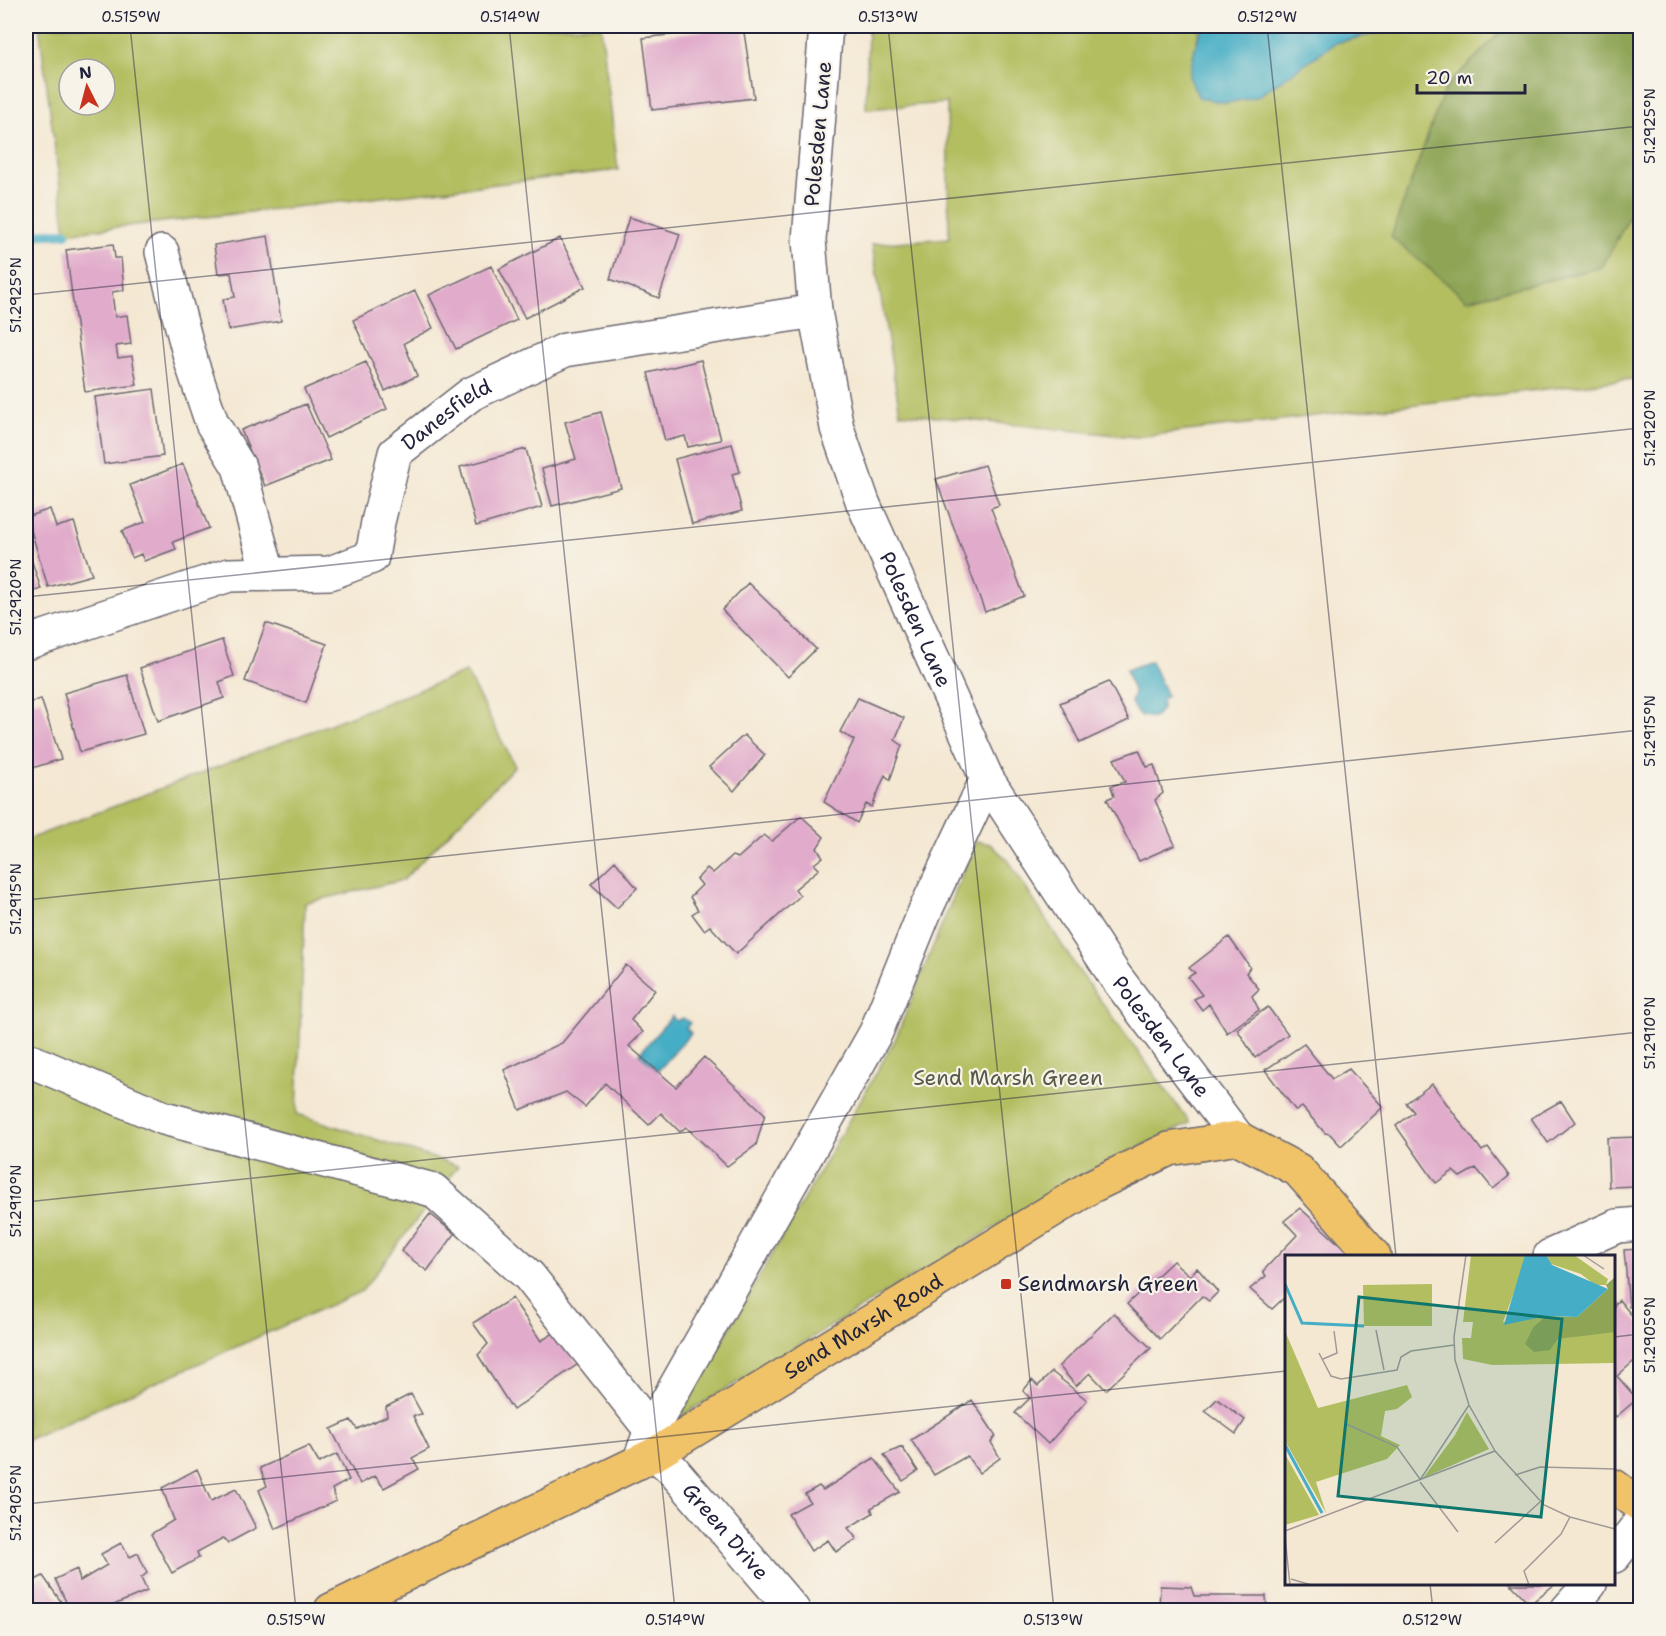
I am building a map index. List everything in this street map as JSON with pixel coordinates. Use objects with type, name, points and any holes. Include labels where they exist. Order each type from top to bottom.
[{"type":"main road","points":[[1238,1138],[1298,1170],[1372,1255]]},
{"type":"main road","name":"Send Marsh Road","points":[[331,1611],[648,1448],[1092,1186],[1169,1149],[1238,1138]]},
{"type":"main road","points":[[1615,1487],[1641,1505]]},
{"type":"street","name":"Polesden Lane","points":[[826,26],[809,240],[815,311],[837,428],[863,503],[987,779],[1115,976],[1238,1138]]},
{"type":"street","points":[[162,252],[192,364],[212,423],[239,467],[268,573]]},
{"type":"street","name":"Danesfield","points":[[26,643],[229,575],[330,573],[372,557],[395,453],[471,394],[565,350],[815,311]]},
{"type":"street","points":[[648,1448],[876,1032],[926,911],[987,779]]},
{"type":"street","name":"Green Drive","points":[[26,1059],[164,1118],[433,1190],[529,1276],[648,1448],[672,1469],[793,1611]]},
{"type":"street","points":[[1554,1255],[1617,1226],[1641,1224]]},
{"type":"street","points":[[1615,1555],[1641,1523]]},
{"type":"street","points":[[1567,1611],[1589,1585]]},
{"type":"green space","points":[[39,26],[601,26],[618,170],[66,233]]},
{"type":"green space","points":[[868,26],[1200,26],[1190,77],[1408,26],[1507,26],[1445,88],[1602,267],[1640,197],[1640,378],[1136,437],[900,413],[872,244],[949,238],[947,103],[866,109]]},
{"type":"green space","points":[[1507,26],[1640,26],[1640,197],[1602,267],[1467,300],[1391,237],[1445,88]]},
{"type":"green space","points":[[466,672],[515,766],[403,880],[305,903],[297,1114],[458,1166],[362,1291],[26,1440],[26,840]]},
{"type":"green space","name":"Send Marsh Green","points":[[976,841],[990,844],[1008,860],[1076,967],[1190,1123],[1082,1175],[678,1418],[895,1040]]},
{"type":"water","points":[[1203,26],[1408,26],[1335,43],[1257,97],[1227,103],[1199,98],[1189,77],[1195,47]]},
{"type":"water","points":[[1151,661],[1167,696],[1162,700],[1162,709],[1155,717],[1137,713],[1131,702],[1134,694],[1126,670]]},
{"type":"water","points":[[672,1016],[676,1021],[683,1018],[690,1023],[686,1028],[691,1033],[658,1071],[639,1054]]},
{"type":"building","points":[[743,26],[754,98],[652,110],[643,38]]},
{"type":"building","points":[[629,217],[680,234],[659,298],[610,279]]},
{"type":"building","points":[[268,236],[281,321],[228,330],[223,299],[235,297],[231,273],[218,274],[214,245]]},
{"type":"building","points":[[560,238],[585,287],[525,318],[499,269]]},
{"type":"building","points":[[113,244],[115,258],[121,258],[124,290],[112,292],[115,317],[127,315],[131,344],[116,346],[118,358],[132,356],[137,385],[85,392],[66,250]]},
{"type":"building","points":[[491,266],[517,320],[456,349],[429,295]]},
{"type":"building","points":[[415,291],[433,328],[404,343],[417,376],[385,391],[353,320]]},
{"type":"building","points":[[701,360],[721,440],[688,447],[685,436],[665,441],[648,373]]},
{"type":"building","points":[[366,362],[387,409],[326,438],[304,389]]},
{"type":"building","points":[[154,389],[163,456],[104,464],[95,397]]},
{"type":"building","points":[[306,404],[331,460],[265,486],[241,430]]},
{"type":"building","points":[[601,412],[621,488],[552,506],[542,469],[576,459],[565,422]]},
{"type":"building","points":[[732,444],[740,472],[732,474],[742,511],[692,524],[675,459]]},
{"type":"building","points":[[526,449],[542,507],[476,526],[460,467]]},
{"type":"building","points":[[183,464],[209,528],[173,542],[176,549],[144,561],[141,554],[132,558],[122,531],[145,522],[130,485]]},
{"type":"building","points":[[985,465],[999,505],[991,508],[1024,596],[985,612],[936,479]]},
{"type":"building","points":[[50,509],[56,527],[74,522],[92,575],[48,587],[27,517]]},
{"type":"building","points":[[26,543],[41,589],[26,594]]},
{"type":"building","points":[[748,583],[816,649],[788,677],[722,610]]},
{"type":"building","points":[[266,623],[327,644],[306,703],[245,681]]},
{"type":"building","points":[[222,640],[234,676],[219,682],[224,698],[158,721],[140,668]]},
{"type":"building","points":[[127,675],[144,734],[80,752],[64,693]]},
{"type":"building","points":[[1109,682],[1129,720],[1080,743],[1060,703]]},
{"type":"building","points":[[858,698],[904,718],[895,740],[902,745],[890,780],[885,775],[872,807],[866,804],[857,823],[824,802],[854,740],[840,732]]},
{"type":"building","points":[[41,699],[61,759],[26,770],[26,704]]},
{"type":"building","points":[[744,735],[765,755],[734,791],[709,767]]},
{"type":"building","points":[[1139,750],[1147,767],[1154,765],[1163,793],[1155,800],[1175,845],[1139,861],[1107,799],[1114,796],[1111,786],[1125,782],[1114,759]]},
{"type":"building","points":[[801,816],[824,837],[817,848],[823,857],[814,864],[819,869],[795,889],[800,896],[736,954],[710,926],[704,930],[692,914],[698,910],[690,897],[702,885],[697,879],[707,868],[713,873],[732,856],[738,858],[764,835],[772,841]]},
{"type":"building","points":[[615,861],[637,888],[617,908],[591,884]]},
{"type":"building","points":[[1229,937],[1250,967],[1246,973],[1259,989],[1252,996],[1259,1010],[1227,1033],[1209,1004],[1202,1010],[1194,999],[1202,995],[1188,977],[1195,973],[1189,968]]},
{"type":"building","points":[[626,965],[655,990],[631,1020],[643,1032],[629,1046],[676,1087],[704,1057],[765,1114],[756,1145],[727,1166],[686,1127],[680,1132],[661,1113],[649,1125],[605,1083],[585,1107],[566,1092],[520,1110],[504,1070],[562,1043]]},
{"type":"building","points":[[1268,1007],[1288,1034],[1255,1058],[1237,1029]]},
{"type":"building","points":[[1304,1044],[1332,1079],[1349,1069],[1383,1107],[1341,1146],[1330,1134],[1325,1133],[1302,1107],[1296,1111],[1265,1070]]},
{"type":"building","points":[[1432,1084],[1482,1151],[1488,1147],[1509,1176],[1493,1189],[1476,1168],[1460,1177],[1453,1171],[1436,1183],[1396,1126],[1414,1112],[1406,1103]]},
{"type":"building","points":[[1561,1101],[1575,1122],[1548,1143],[1531,1118]]},
{"type":"building","points":[[1640,1137],[1640,1186],[1609,1187],[1607,1138]]},
{"type":"building","points":[[1300,1208],[1351,1255],[1285,1255],[1285,1297],[1272,1309],[1250,1289],[1266,1276],[1263,1271],[1297,1235],[1284,1221]]},
{"type":"building","points":[[430,1214],[455,1234],[427,1271],[401,1251]]},
{"type":"building","points":[[1640,1249],[1640,1306],[1629,1307],[1624,1250]]},
{"type":"building","points":[[1173,1261],[1190,1276],[1197,1268],[1218,1292],[1209,1301],[1202,1296],[1160,1339],[1127,1304]]},
{"type":"building","points":[[512,1298],[541,1341],[557,1331],[578,1364],[513,1410],[478,1355],[488,1344],[473,1323]]},
{"type":"building","points":[[1619,1300],[1640,1325],[1640,1356],[1617,1376],[1637,1399],[1616,1417],[1615,1416],[1615,1304]]},
{"type":"building","points":[[1114,1313],[1151,1348],[1106,1390],[1090,1373],[1076,1386],[1059,1366]]},
{"type":"building","points":[[1052,1372],[1087,1400],[1048,1444],[1015,1413],[1030,1398],[1023,1391],[1032,1380],[1038,1386]]},
{"type":"building","points":[[411,1394],[422,1414],[413,1416],[429,1449],[412,1458],[419,1469],[384,1488],[375,1476],[360,1484],[331,1429],[351,1420],[357,1429],[387,1416],[386,1407]]},
{"type":"building","points":[[1217,1399],[1245,1420],[1236,1434],[1205,1411]]},
{"type":"building","points":[[972,1400],[996,1436],[991,1442],[1000,1458],[979,1473],[967,1456],[934,1475],[911,1440]]},
{"type":"building","points":[[309,1446],[319,1463],[337,1454],[349,1480],[332,1489],[336,1501],[275,1529],[259,1490],[267,1486],[260,1468]]},
{"type":"building","points":[[902,1447],[918,1471],[903,1481],[884,1455]]},
{"type":"building","points":[[874,1458],[900,1492],[871,1508],[873,1513],[848,1528],[857,1539],[836,1552],[828,1540],[811,1551],[788,1514],[810,1502],[805,1494],[819,1486],[823,1490]]},
{"type":"building","points":[[197,1469],[211,1501],[236,1489],[256,1528],[228,1543],[223,1538],[197,1552],[199,1558],[172,1573],[151,1534],[174,1520],[162,1488]]},
{"type":"building","points":[[121,1543],[130,1557],[138,1553],[147,1573],[141,1578],[147,1591],[102,1610],[92,1610],[88,1605],[78,1610],[70,1610],[55,1579],[77,1569],[80,1581],[107,1565],[101,1554]]},
{"type":"building","points":[[43,1576],[67,1610],[26,1610],[26,1585]]},
{"type":"building","points":[[1512,1585],[1554,1585],[1530,1604]]},
{"type":"building","points":[[1160,1586],[1191,1587],[1194,1596],[1266,1596],[1267,1610],[1159,1610]]},
{"type":"waterway","points":[[26,235],[66,233]]},
{"type":"place","name":"Sendmarsh Green","points":[[1006,1284]]}]
